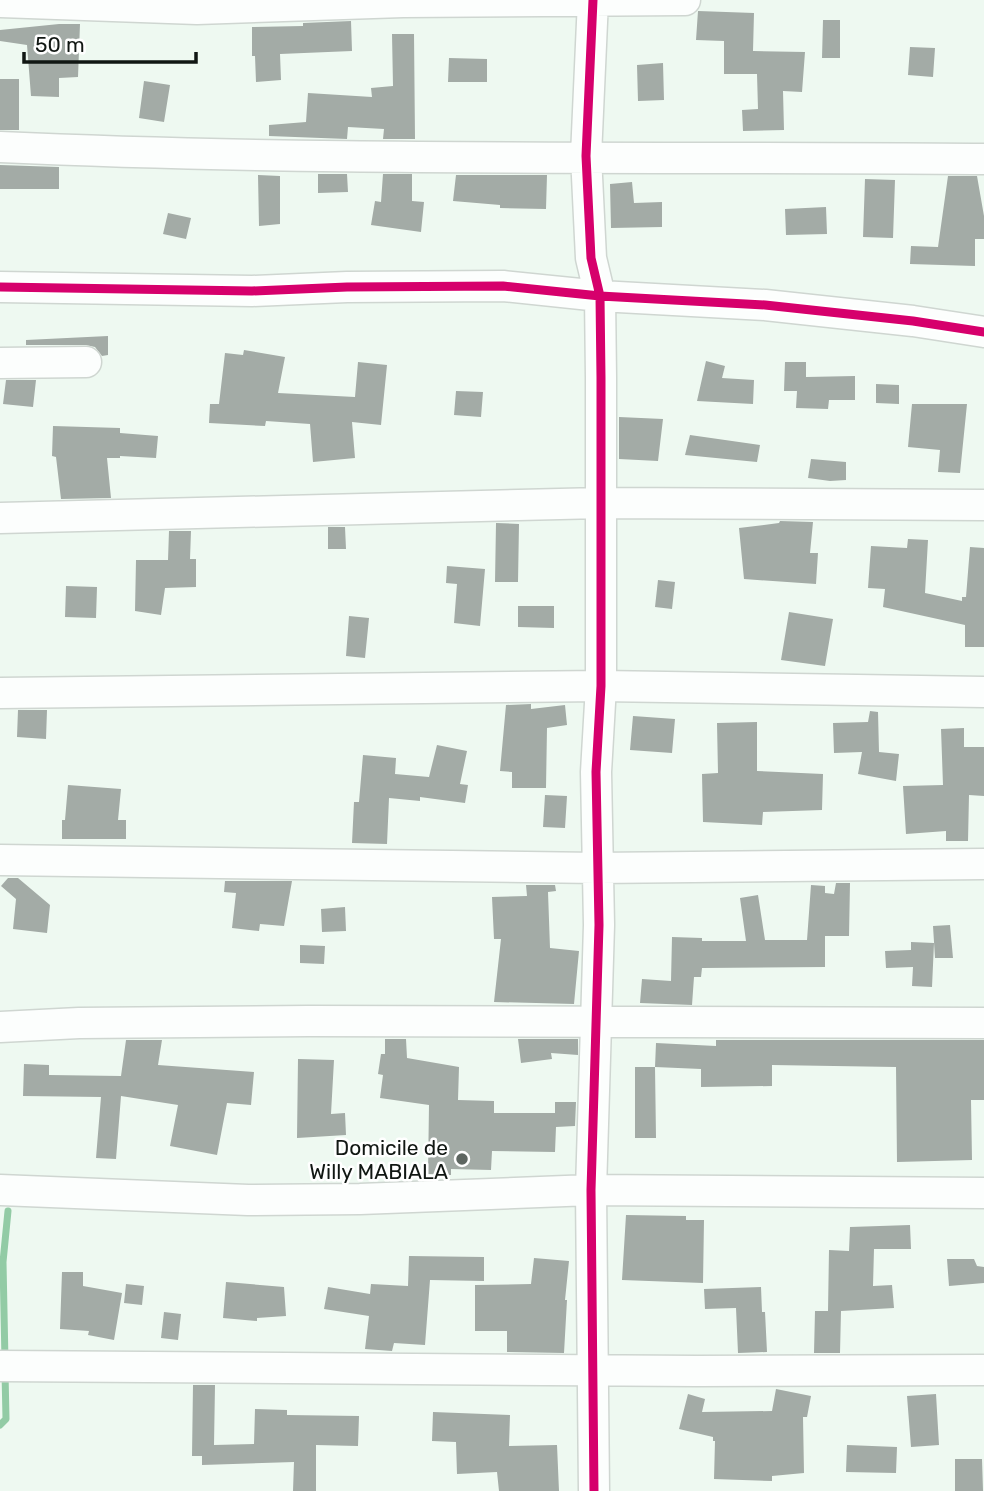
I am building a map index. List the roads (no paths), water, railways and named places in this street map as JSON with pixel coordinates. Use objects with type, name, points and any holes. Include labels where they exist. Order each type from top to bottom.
[{"type":"street","points":[[593,0],[586,156],[592,258],[600,296],[601,503],[601,686],[596,772],[599,925],[591,1190],[594,1491]]},
{"type":"street","points":[[0,2],[197,9],[403,2],[685,0]]},
{"type":"street","points":[[0,147],[120,153],[430,158],[586,156],[984,159]]},
{"type":"street","points":[[0,286],[252,291],[347,286],[503,286],[600,296],[765,305],[913,321],[984,332]]},
{"type":"street","points":[[0,363],[86,362]]},
{"type":"street","points":[[0,518],[601,503],[984,505]]},
{"type":"street","points":[[0,693],[601,686],[984,692]]},
{"type":"street","points":[[0,860],[597,868],[984,864]]},
{"type":"street","points":[[0,1027],[79,1023],[984,1023]]},
{"type":"street","points":[[0,1190],[248,1200],[359,1199],[591,1190],[984,1193]]},
{"type":"street","points":[[0,1366],[984,1370]]},
{"type":"waterway","points":[[5,1361],[3,1262],[8,1211]]},
{"type":"waterway","points":[[0,1425],[6,1419],[5,1372]]},
{"type":"place","name":"Domicile de Willy MABIALA","points":[[462,1159]]}]
